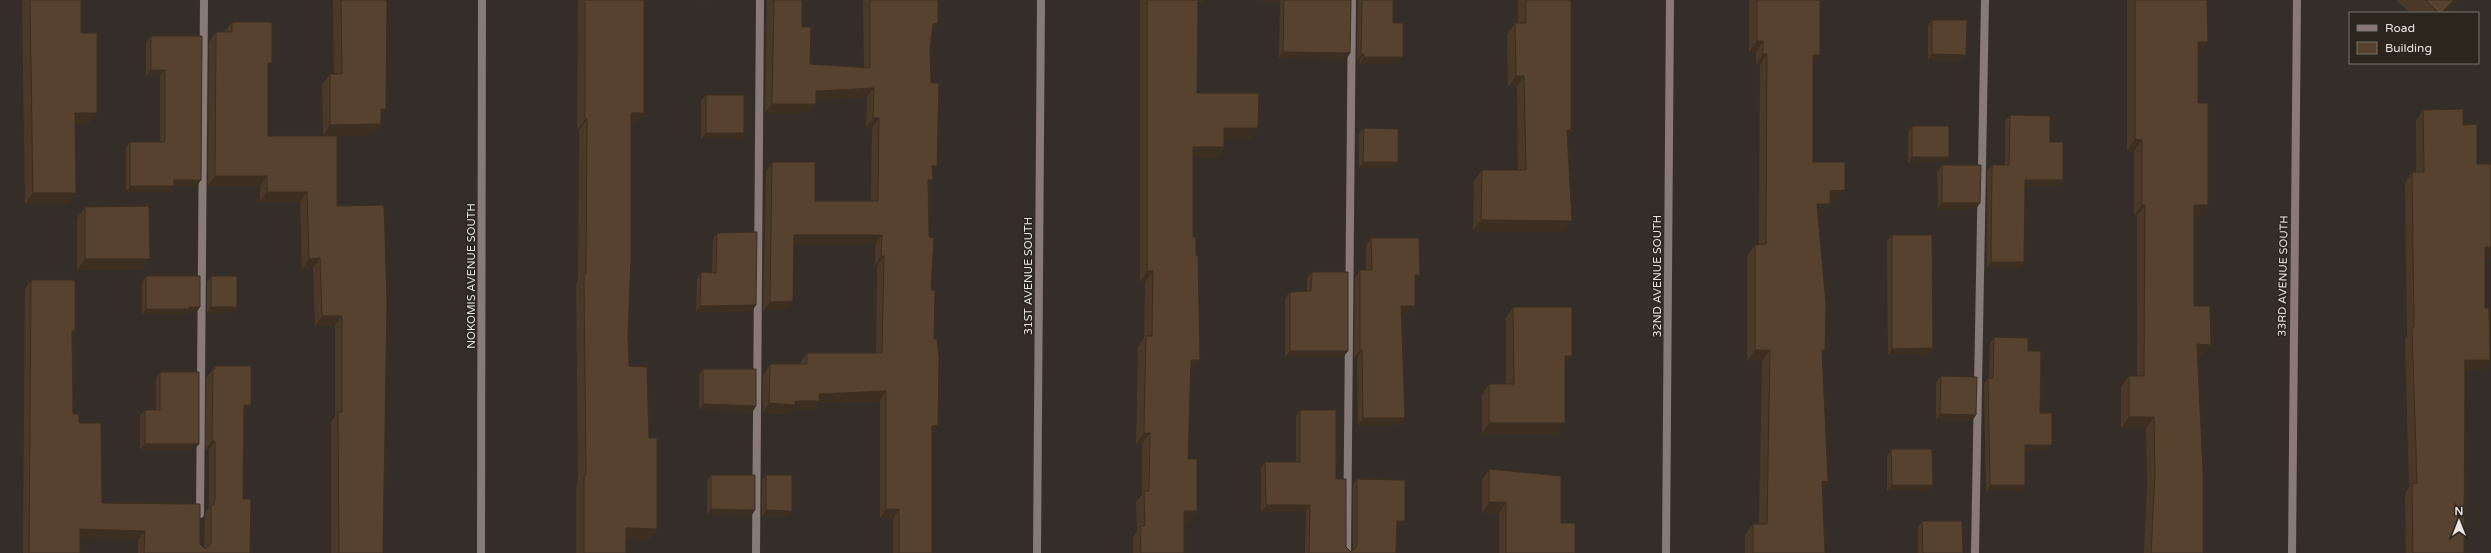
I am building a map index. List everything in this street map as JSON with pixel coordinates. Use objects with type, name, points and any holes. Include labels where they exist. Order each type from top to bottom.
[{"type":"street","points":[[200,521],[204,0]]},
{"type":"street","name":"NOKOMIS AVENUE SOUTH","points":[[481,553],[482,0]]},
{"type":"street","points":[[756,553],[760,0]]},
{"type":"street","name":"31ST AVENUE SOUTH","points":[[1037,553],[1041,0]]},
{"type":"street","points":[[1348,553],[1352,0]]},
{"type":"street","name":"32ND AVENUE SOUTH","points":[[1666,553],[1670,0]]},
{"type":"street","points":[[1975,553],[1985,0]]},
{"type":"street","name":"33RD AVENUE SOUTH","points":[[2292,553],[2297,0]]},
{"type":"building","points":[[30,0],[81,0],[81,33],[97,33],[97,113],[75,113],[76,193],[33,193]]},
{"type":"building","points":[[341,0],[387,0],[386,109],[381,109],[381,124],[330,125],[330,74],[342,74]]},
{"type":"building","points":[[585,0],[644,0],[644,113],[631,113],[631,258],[628,335],[629,366],[647,367],[649,438],[657,438],[657,529],[626,528],[626,553],[584,553],[584,475],[586,475],[584,274],[586,274],[587,119],[585,119]]},
{"type":"building","points":[[774,0],[802,0],[802,27],[811,27],[810,64],[870,68],[870,0],[938,0],[938,23],[933,24],[930,48],[931,83],[939,83],[937,166],[932,166],[933,180],[928,180],[929,237],[934,238],[931,290],[935,290],[934,339],[937,339],[939,357],[938,425],[932,426],[932,553],[899,553],[899,509],[886,509],[886,391],[819,394],[819,401],[795,401],[795,405],[769,403],[771,364],[807,364],[807,353],[882,353],[884,256],[881,256],[882,235],[794,235],[793,301],[770,302],[772,162],[815,162],[815,201],[878,201],[879,118],[873,118],[874,88],[816,91],[816,104],[772,104]]},
{"type":"building","points":[[1147,0],[1198,0],[1197,93],[1259,93],[1258,128],[1224,128],[1224,147],[1193,147],[1193,237],[1196,237],[1196,255],[1198,256],[1200,360],[1191,360],[1188,459],[1197,459],[1197,511],[1184,511],[1184,553],[1141,553],[1140,526],[1145,526],[1144,491],[1149,491],[1150,433],[1144,433],[1146,336],[1152,336],[1153,271],[1147,271]]},
{"type":"building","points":[[1284,0],[1351,0],[1350,53],[1283,52]]},
{"type":"building","points":[[1362,0],[1393,0],[1393,23],[1403,23],[1403,57],[1364,57],[1364,54],[1361,54]]},
{"type":"building","points":[[1526,0],[1571,0],[1571,130],[1567,130],[1572,221],[1481,220],[1482,170],[1526,170],[1524,76],[1516,76],[1515,23],[1526,23]]},
{"type":"building","points":[[1757,0],[1820,0],[1820,55],[1813,55],[1813,162],[1845,162],[1845,190],[1830,191],[1830,204],[1817,204],[1826,304],[1825,350],[1822,350],[1828,482],[1822,481],[1825,553],[1753,553],[1753,524],[1767,524],[1770,350],[1755,350],[1755,245],[1766,244],[1767,54],[1763,54],[1763,41],[1757,41]]},
{"type":"building","points":[[2135,0],[2207,0],[2208,42],[2198,42],[2198,103],[2208,103],[2208,205],[2194,205],[2194,306],[2210,306],[2211,345],[2197,344],[2203,472],[2203,553],[2151,553],[2155,475],[2154,417],[2129,417],[2129,376],[2144,376],[2145,205],[2142,205],[2142,140],[2135,139]]},
{"type":"building","points":[[2425,0],[2454,0],[2442,12],[2438,12]]},
{"type":"building","points":[[1932,20],[1967,20],[1966,55],[1932,54]]},
{"type":"building","points":[[232,22],[272,22],[272,63],[268,63],[268,136],[337,136],[337,206],[384,205],[387,302],[383,553],[339,553],[338,412],[342,412],[342,316],[322,316],[320,258],[309,259],[307,192],[267,192],[267,176],[215,176],[216,32],[232,32]]},
{"type":"building","points":[[151,36],[202,36],[201,180],[174,180],[174,186],[130,186],[130,142],[165,142],[165,70],[151,70]]},
{"type":"building","points":[[706,95],[744,95],[744,133],[706,133]]},
{"type":"building","points":[[2463,109],[2463,125],[2477,124],[2477,164],[2491,164],[2491,247],[2485,247],[2485,308],[2489,308],[2490,360],[2465,360],[2464,553],[2413,553],[2412,483],[2417,483],[2412,327],[2414,327],[2412,172],[2424,172],[2423,110]]},
{"type":"building","points":[[2010,115],[2050,116],[2050,142],[2063,142],[2063,180],[2025,180],[2024,262],[1991,262],[1992,165],[2009,165]]},
{"type":"building","points":[[1912,126],[1949,126],[1949,157],[1912,157]]},
{"type":"building","points":[[1364,128],[1398,129],[1398,162],[1363,162]]},
{"type":"building","points":[[1942,165],[1981,165],[1980,203],[1942,203]]},
{"type":"building","points":[[149,206],[150,259],[85,259],[85,207]]},
{"type":"building","points":[[757,232],[756,305],[700,306],[701,272],[716,273],[717,233]]},
{"type":"building","points":[[1892,235],[1932,235],[1933,348],[1892,349]]},
{"type":"building","points":[[1371,238],[1419,238],[1420,275],[1415,275],[1415,306],[1401,306],[1405,418],[1363,418],[1362,350],[1360,350],[1360,270],[1372,270]]},
{"type":"building","points":[[1312,272],[1348,272],[1348,351],[1290,351],[1290,292],[1311,291]]},
{"type":"building","points":[[146,276],[200,276],[200,307],[189,307],[189,309],[146,309]]},
{"type":"building","points":[[211,276],[237,276],[237,307],[211,307]]},
{"type":"building","points":[[31,280],[75,280],[75,331],[72,331],[73,414],[79,414],[79,423],[101,423],[102,503],[200,504],[200,544],[205,549],[211,544],[211,505],[214,505],[215,499],[215,441],[212,441],[213,369],[215,369],[215,366],[251,366],[251,405],[244,405],[243,499],[251,499],[250,553],[144,553],[145,531],[80,529],[80,553],[29,553]]},
{"type":"building","points":[[1513,307],[1572,307],[1572,356],[1565,356],[1565,423],[1489,423],[1489,384],[1514,384]]},
{"type":"building","points":[[1994,337],[2028,338],[2028,351],[2041,351],[2040,413],[2052,413],[2052,445],[2025,445],[2025,485],[1990,485],[1988,378],[1993,378]]},
{"type":"building","points":[[703,369],[756,369],[756,406],[703,404]]},
{"type":"building","points":[[160,372],[199,372],[199,444],[145,444],[145,410],[160,410]]},
{"type":"building","points":[[1941,376],[1977,377],[1976,415],[1940,414]]},
{"type":"building","points":[[1300,410],[1336,410],[1336,479],[1346,479],[1346,547],[1351,552],[1357,547],[1357,479],[1405,480],[1405,521],[1397,521],[1396,553],[1309,553],[1310,505],[1266,505],[1265,462],[1300,462]]},
{"type":"building","points":[[1891,449],[1932,449],[1933,485],[1892,485]]},
{"type":"building","points":[[1489,469],[1561,476],[1561,523],[1575,523],[1575,553],[1506,553],[1506,502],[1489,502]]},
{"type":"building","points":[[711,475],[755,475],[755,510],[711,509]]},
{"type":"building","points":[[766,475],[792,475],[792,511],[766,510]]},
{"type":"building","points":[[1922,521],[1962,521],[1963,553],[1923,553]]}]
